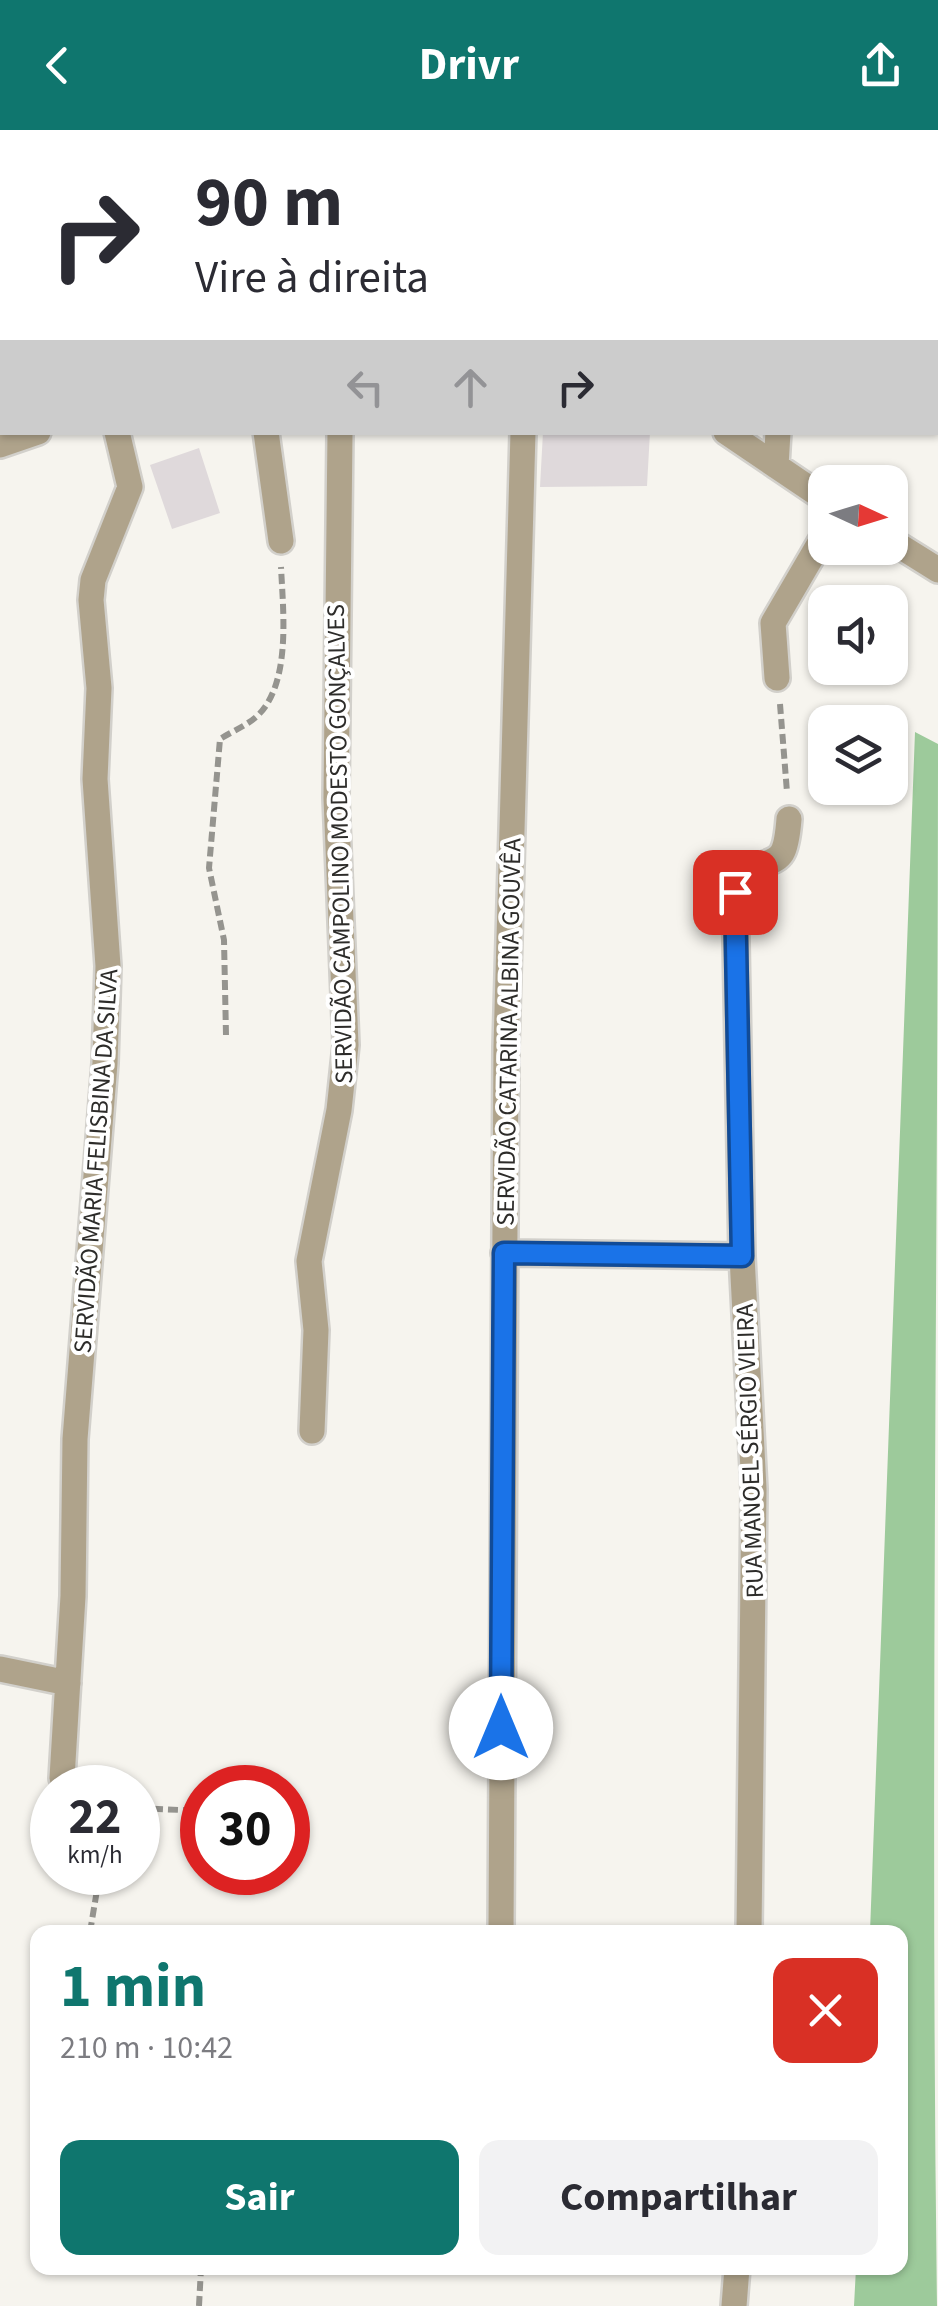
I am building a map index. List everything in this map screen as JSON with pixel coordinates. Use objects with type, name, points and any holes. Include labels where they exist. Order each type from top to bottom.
[{"type":"street","points":[[0,445],[29,435]]},
{"type":"street","name":"SERVIDÃO MARIA FELISBINA DA SILVA","points":[[63,1765],[75,1439],[106,1063],[108,966],[95,779],[99,688],[91,600],[93,580],[130,487],[119,435]]},
{"type":"street","points":[[266,435],[280,541]]},
{"type":"street","name":"SERVIDÃO CAMPOLINO MODESTO GONÇALVES","points":[[312,1432],[316,1330],[308,1261],[339,1110],[346,1045],[336,798],[340,435]]},
{"type":"street","name":"SERVIDÃO CATARINA ALBINA GOUVÊA","points":[[501,1925],[506,1048],[524,435]]},
{"type":"street","points":[[730,435],[808,488]]},
{"type":"street","points":[[776,466],[778,435]]},
{"type":"street","points":[[908,551],[938,570]]},
{"type":"street","points":[[777,678],[773,624],[808,563]]},
{"type":"street","name":"RUA MANOEL SÉRGIO VIEIRA","points":[[748,1925],[754,1507],[742,1256],[735,892],[742,875],[778,862],[784,854],[788,819]]},
{"type":"street","points":[[504,1253],[742,1256]]},
{"type":"street","points":[[0,1669],[68,1684]]},
{"type":"street","points":[[734,2306],[736,2275]]},
{"type":"path","points":[[226,1035],[224,940],[209,868],[219,791],[216,760],[220,738],[249,724],[274,689],[279,669],[280,541]]},
{"type":"path","points":[[777,678],[788,819]]},
{"type":"path","points":[[91,1925],[96,1895]]},
{"type":"path","points":[[198,2306],[200,2275]]},
{"type":"green space","points":[[915,732],[938,744],[934,1720],[937,2306],[854,2306],[856,2275],[908,2275],[908,1925],[870,1925]]},
{"type":"building","points":[[543,435],[650,435],[647,486],[540,487]]},
{"type":"building","points":[[199,448],[220,513],[172,529],[150,465]]},
{"type":"route","points":[[501,1728],[504,1253],[742,1256],[735,892]]}]
